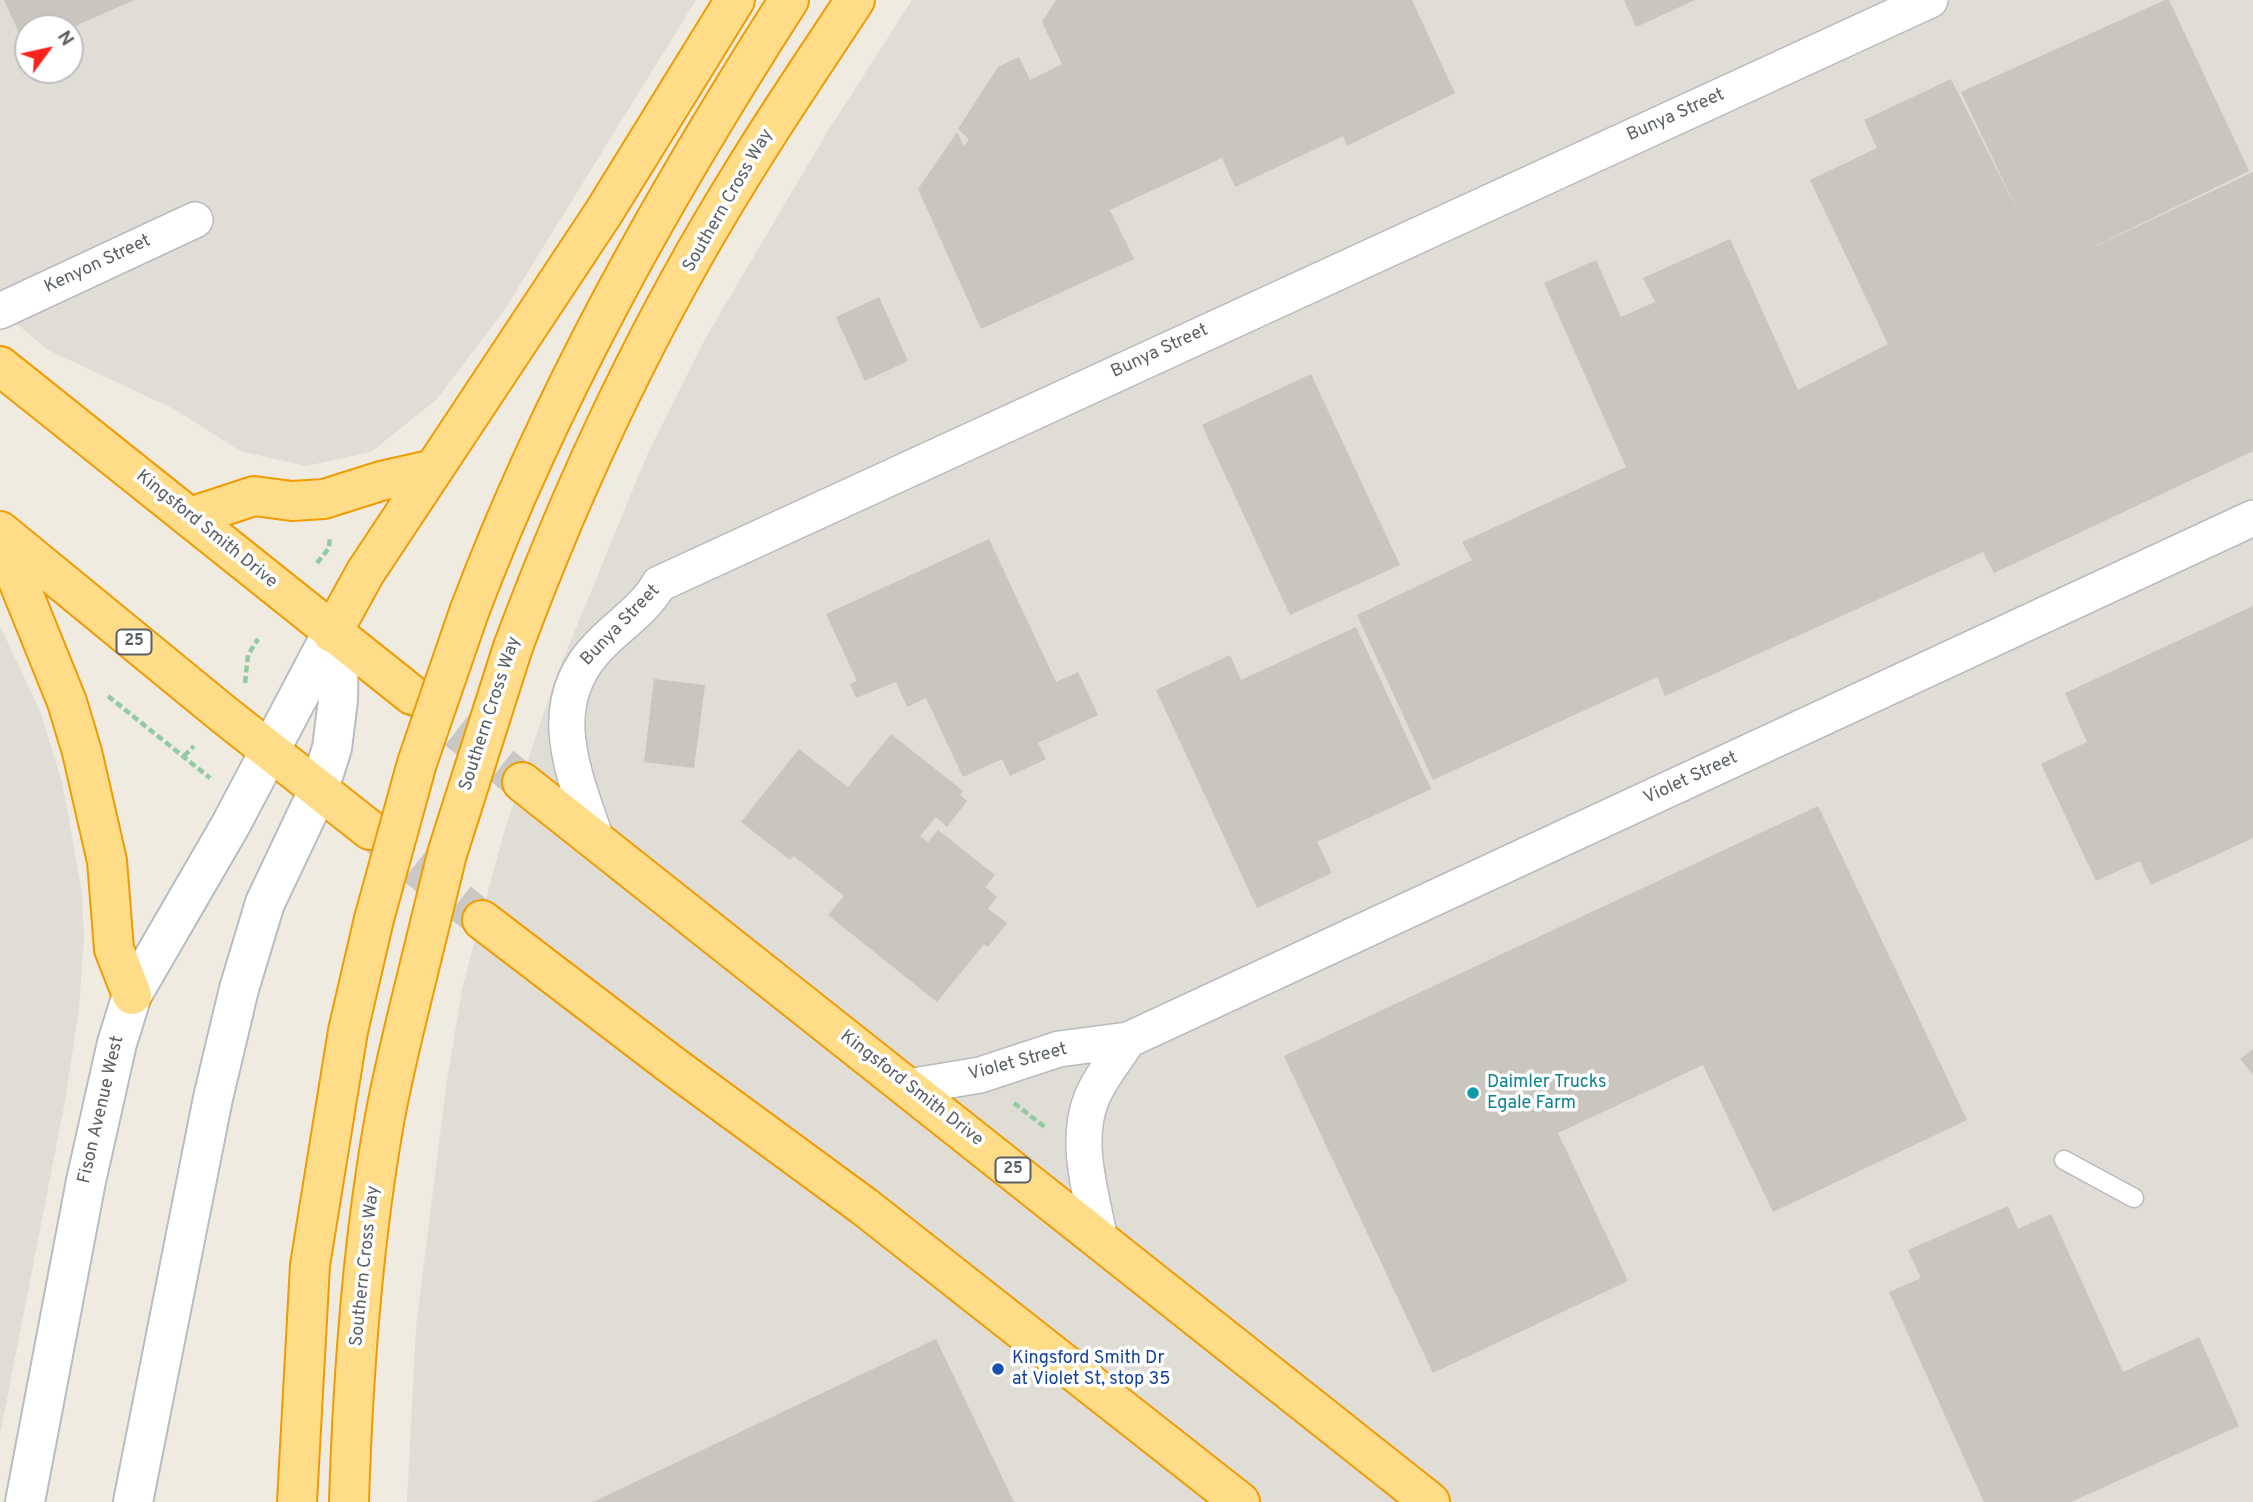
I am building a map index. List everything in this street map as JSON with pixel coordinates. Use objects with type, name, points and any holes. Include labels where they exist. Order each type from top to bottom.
[{"type":"highway","points":[[335,635],[365,573],[604,212],[735,0]]},
{"type":"highway","points":[[297,1502],[310,1265],[346,1044],[374,919],[417,763],[497,538],[567,382],[691,157],[789,0]]},
{"type":"highway","name":"Southern Cross Way","points":[[349,1502],[352,1412],[364,1257],[385,1116],[458,814],[513,646],[580,483],[666,310],[741,174],[855,0]]},
{"type":"highway","name":"Kingsford Smith Drive","points":[[0,366],[412,695]]},
{"type":"highway","points":[[190,517],[254,496],[292,500],[324,499],[381,481],[434,469]]},
{"type":"highway","name":"25","points":[[0,531],[370,830]]},
{"type":"highway","points":[[0,536],[67,702],[82,752],[107,861],[114,919],[114,949],[132,995]]},
{"type":"highway","name":"Kingsford Smith Drive","points":[[522,782],[1430,1502]]},
{"type":"highway","points":[[482,920],[673,1066],[865,1207],[1240,1502]]},
{"type":"main road","name":"Fison Avenue West","points":[[25,1502],[86,1181],[117,1043],[132,995],[160,951],[335,635]]},
{"type":"main road","points":[[133,1502],[212,1098],[239,989],[268,896],[319,789],[337,718],[335,635]]},
{"type":"street","name":"Bunya Street","points":[[596,839],[569,753],[567,700],[576,676],[590,654],[649,599],[659,584],[1930,0]]},
{"type":"street","name":"Kenyon Street","points":[[0,310],[195,220]]},
{"type":"street","name":"Violet Street","points":[[908,1087],[980,1074],[1059,1049],[1129,1040],[2253,517]]},
{"type":"street","points":[[1100,1240],[1088,1180],[1086,1122],[1096,1088],[1129,1040]]},
{"type":"lane","points":[[2064,1160],[2134,1198]]},
{"type":"path","points":[[241,689],[248,675],[248,655],[258,639]]},
{"type":"path","points":[[101,693],[213,781]]},
{"type":"path","points":[[184,756],[194,746]]},
{"type":"path","points":[[1012,1102],[1049,1130]]},
{"type":"shaded area","points":[[0,0],[696,0],[505,309],[437,399],[371,452],[306,466],[240,451],[176,410],[48,350],[0,310]]},
{"type":"shaded area","points":[[912,0],[2253,0],[2253,1502],[407,1502],[416,1327],[446,1087],[462,989],[504,832],[555,679],[647,455],[705,339],[826,134]]},
{"type":"shaded area","points":[[0,626],[40,711],[62,782],[82,892],[84,937],[79,1009],[65,1101],[0,1435]]},
{"type":"building","points":[[4,0],[134,0],[84,22],[84,14],[14,14],[14,22]]},
{"type":"building","points":[[1056,0],[1412,0],[1455,93],[1347,146],[1343,136],[1235,187],[1222,158],[1110,210],[1134,259],[981,329],[918,189],[957,132],[964,146],[969,139],[958,129],[998,67],[1019,57],[1030,80],[1062,64],[1042,22]]},
{"type":"building","points":[[1624,0],[1695,0],[1636,27]]},
{"type":"building","points":[[2169,0],[2249,171],[2077,255],[2253,172],[2253,451],[1994,573],[1983,552],[1665,696],[1657,677],[1433,780],[1357,615],[1472,560],[1462,542],[1626,467],[1544,283],[1596,260],[1621,317],[1655,302],[1643,278],[1730,239],[1798,390],[1888,344],[1810,180],[1877,148],[1864,120],[1951,79],[2020,216],[1961,92]]},
{"type":"building","points":[[879,297],[908,361],[865,381],[836,317]]},
{"type":"building","points":[[1311,374],[1400,565],[1290,615],[1202,425]]},
{"type":"building","points":[[989,539],[1056,682],[1078,672],[1098,715],[1038,743],[1046,759],[1010,776],[1002,759],[963,777],[926,698],[907,707],[896,682],[856,698],[850,684],[857,681],[826,614]]},
{"type":"building","points":[[2253,606],[2253,838],[2151,885],[2140,861],[2096,881],[2041,764],[2087,742],[2065,693]]},
{"type":"building","points":[[1356,627],[1431,789],[1317,842],[1332,873],[1257,908],[1156,690],[1230,655],[1241,680]]},
{"type":"building","points":[[654,679],[705,685],[694,768],[644,762]]},
{"type":"building","points":[[891,734],[963,791],[960,795],[967,801],[947,827],[936,817],[920,836],[928,842],[938,830],[995,875],[985,887],[997,897],[988,909],[1007,923],[988,947],[984,944],[937,1002],[828,915],[844,896],[794,856],[790,860],[741,822],[799,749],[848,787]]},
{"type":"building","name":"Daimler Trucks Egale Farm","points":[[1818,806],[1967,1120],[1773,1212],[1703,1065],[1558,1133],[1628,1281],[1433,1373],[1284,1056]]},
{"type":"building","points":[[2253,1049],[2253,1075],[2240,1059]]},
{"type":"building","points":[[2008,1206],[2018,1229],[2051,1214],[2123,1372],[2199,1337],[2239,1426],[2071,1502],[1984,1502],[1889,1292],[1921,1278],[1908,1250]]},
{"type":"building","points":[[936,1339],[1014,1502],[593,1502]]},
{"type":"tunnel","points":[[412,695],[522,782]]},
{"type":"tunnel","points":[[370,830],[482,920]]},
{"type":"place","name":"Daimler Trucks Egale Farm","points":[[1473,1093]]},
{"type":"place","name":"Kingsford Smith Dr at Violet St, stop 35","points":[[998,1369]]}]
